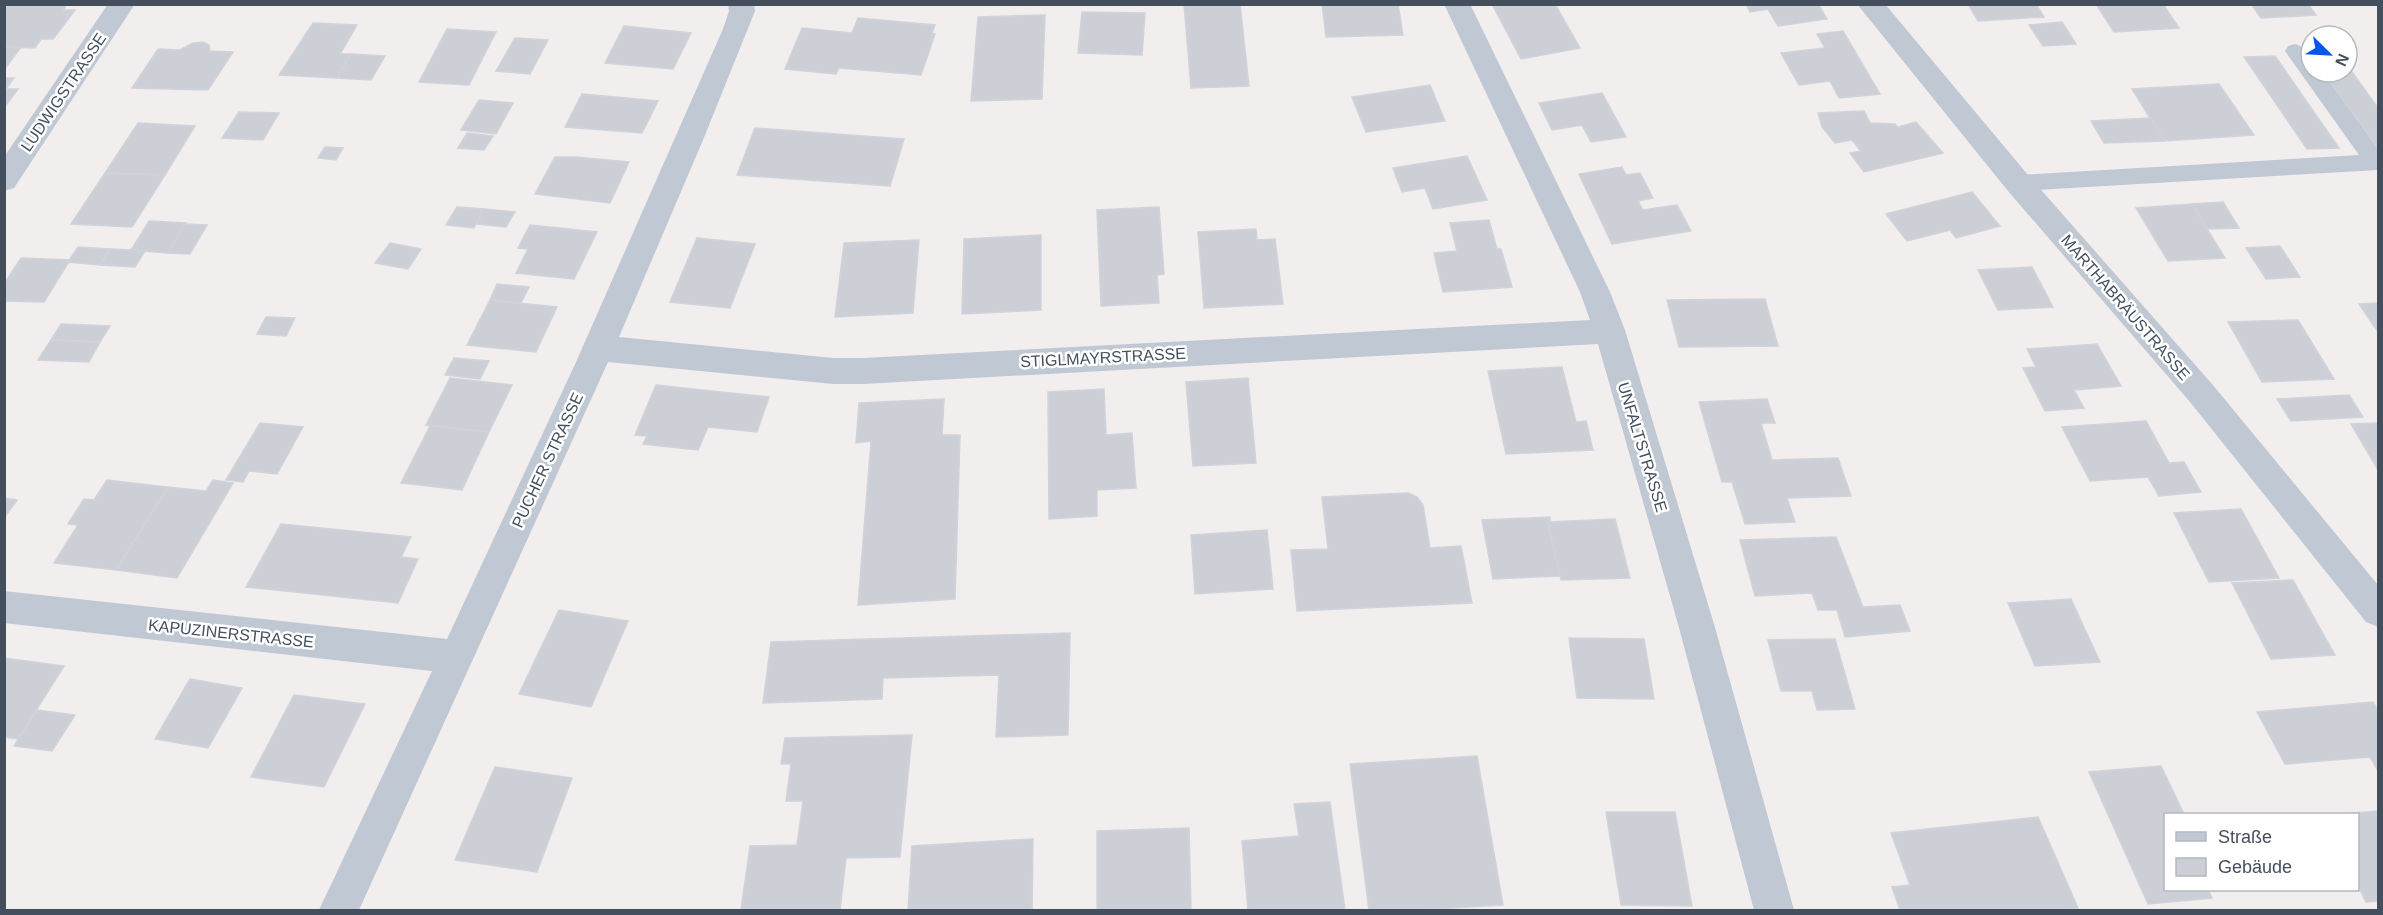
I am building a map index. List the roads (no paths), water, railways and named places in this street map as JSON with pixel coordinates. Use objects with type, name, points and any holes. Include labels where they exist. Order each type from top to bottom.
[{"type":"street","name":"LUDWIGSTRASSE","points":[[4,180],[122,4]]},
{"type":"street","name":"PUCHER STRASSE","points":[[339,910],[457,658],[672,183],[736,29],[742,11],[741,4]]},
{"type":"street","name":"UNFALTSTRASSE","points":[[1457,4],[1595,292],[1609,330],[1696,624],[1774,910]]},
{"type":"street","name":"MARTHABRÄUSTRASSE","points":[[1870,4],[2018,183],[2201,393],[2379,611]]},
{"type":"street","name":"STIGLMAYRSTRASSE","points":[[597,348],[833,371],[1577,334],[1609,330]]},
{"type":"street","name":"KAPUZINERSTRASSE","points":[[4,607],[457,658]]},
{"type":"lane","points":[[2295,51],[2377,162]]},
{"type":"lane","points":[[2018,183],[2377,162]]}]
